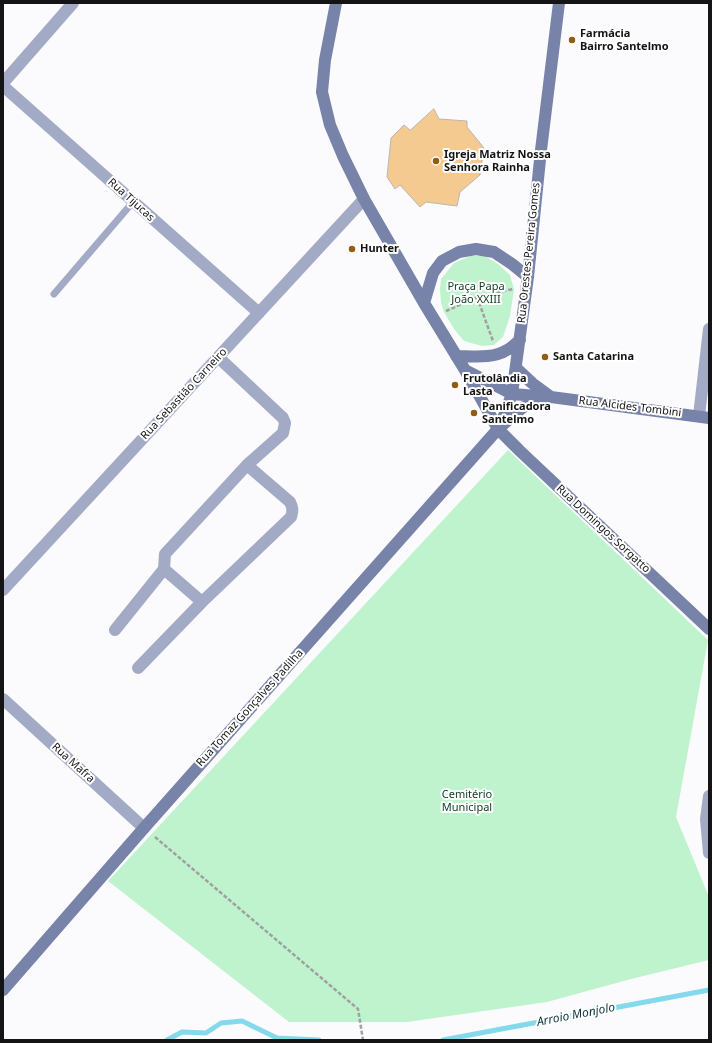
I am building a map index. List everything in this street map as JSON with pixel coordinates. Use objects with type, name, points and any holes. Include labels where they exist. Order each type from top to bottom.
[{"type":"main road","name":"Rua Domingos Sorgatto","points":[[336,3],[322,92],[330,125],[364,199],[498,429],[709,629]]},
{"type":"main road","name":"Rua Orestes Pereira Gomes","points":[[498,429],[512,394],[516,368],[559,3]]},
{"type":"main road","points":[[424,303],[433,274],[442,262],[459,252],[476,249],[494,252],[512,264],[527,281]]},
{"type":"main road","points":[[456,356],[499,354],[508,350],[520,340]]},
{"type":"main road","points":[[516,368],[550,397]]},
{"type":"main road","points":[[465,370],[512,394]]},
{"type":"main road","name":"Rua Alcides Tombini","points":[[512,394],[550,397],[704,417]]},
{"type":"main road","points":[[498,429],[522,408],[550,397]]},
{"type":"main road","name":"Rua Tomaz Gonçalves Padilha","points":[[3,990],[144,828],[498,429]]},
{"type":"street","points":[[3,83],[73,3]]},
{"type":"street","name":"Rua Tijucas","points":[[3,86],[259,313]]},
{"type":"street","name":"Rua Sebastião Carneiro","points":[[3,590],[364,199]]},
{"type":"street","points":[[704,417],[709,329]]},
{"type":"street","points":[[115,630],[164,570],[165,554],[247,465],[283,433],[285,423],[283,418],[218,357]]},
{"type":"street","points":[[138,668],[202,602],[291,517],[293,508],[290,502],[247,465]]},
{"type":"street","points":[[164,570],[202,602]]},
{"type":"street","name":"Rua Mafra","points":[[3,699],[144,828]]},
{"type":"street","points":[[709,796],[706,819],[709,854]]},
{"type":"lane","points":[[54,294],[134,202]]},
{"type":"path","points":[[450,308],[527,281]]},
{"type":"path","points":[[478,297],[494,345],[499,354]]},
{"type":"path","points":[[144,828],[358,1009],[363,1040]]},
{"type":"green space","name":"Praça Papa João XXIII","points":[[471,256],[485,256],[498,264],[510,275],[514,289],[510,316],[503,337],[494,345],[482,346],[464,341],[454,329],[444,312],[441,303],[441,279],[454,263]]},
{"type":"green space","name":"Cemitério Municipal","points":[[508,450],[708,640],[676,817],[709,897],[709,960],[547,1002],[407,1022],[289,1022],[108,881]]},
{"type":"building","name":"Igreja Matriz Nossa Senhora Rainha","points":[[434,109],[439,119],[467,121],[467,127],[484,148],[480,175],[460,192],[457,206],[426,202],[420,207],[400,185],[395,189],[387,177],[391,138],[404,125],[410,130]]},
{"type":"waterway","name":"Arroio Monjolo","points":[[443,1040],[709,990]]},
{"type":"waterway","name":"Arroio Monjolo","points":[[167,1040],[182,1032],[206,1033],[221,1023],[242,1021],[277,1038],[319,1040]]},
{"type":"place","name":"Farmácia Bairro Santelmo","points":[[572,40]]},
{"type":"place","name":"Igreja Matriz Nossa Senhora Rainha","points":[[436,161]]},
{"type":"place","name":"Hunter","points":[[352,249]]},
{"type":"place","name":"Santa Catarina","points":[[545,357]]},
{"type":"place","name":"Frutolândia Lasta","points":[[455,385]]},
{"type":"place","name":"Panificadora Santelmo","points":[[474,413]]}]
